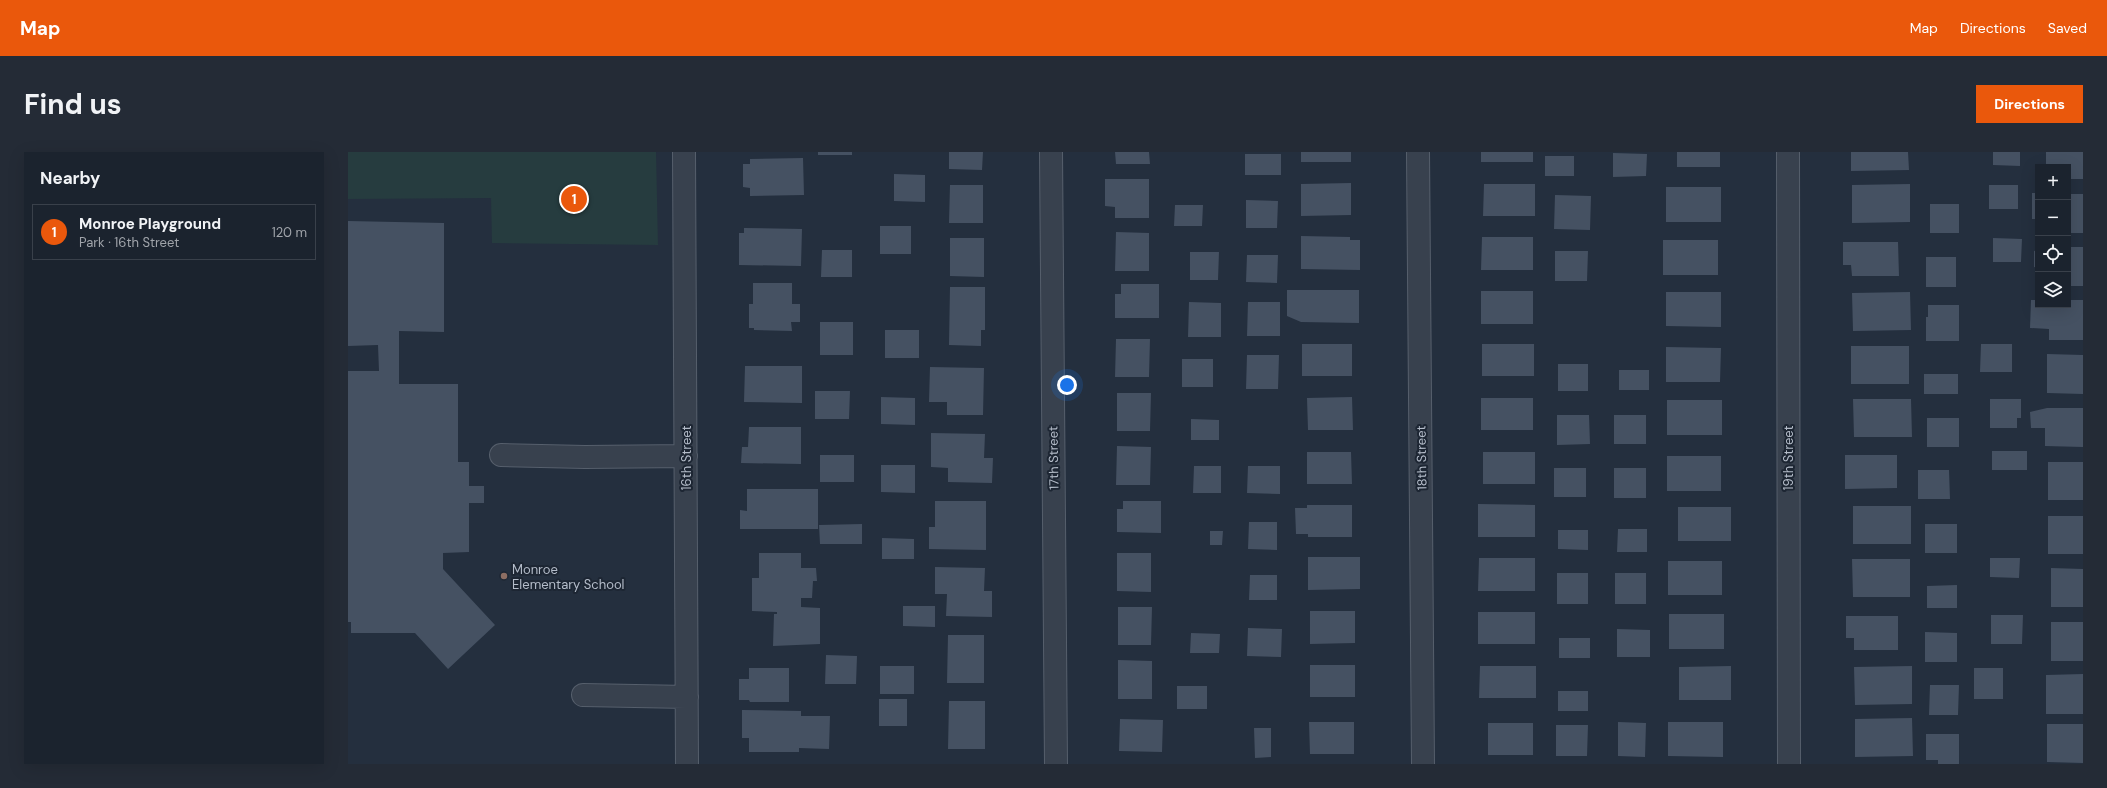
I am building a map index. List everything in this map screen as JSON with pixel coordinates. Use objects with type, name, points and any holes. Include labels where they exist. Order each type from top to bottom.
[{"type":"street","name":"16th Street","points":[[684,152],[687,764]]},
{"type":"street","name":"17th Street","points":[[1051,152],[1056,764]]},
{"type":"street","name":"18th Street","points":[[1418,152],[1424,764]]},
{"type":"street","name":"19th Street","points":[[1788,152],[1789,764]]},
{"type":"street","points":[[501,455],[585,457],[686,456]]},
{"type":"street","points":[[583,695],[687,697]]},
{"type":"green space","points":[[348,152],[656,152],[658,245],[492,243],[491,198],[348,199]]},
{"type":"building","points":[[818,152],[852,152],[852,155],[818,155]]},
{"type":"building","points":[[949,152],[983,152],[982,170],[949,169]]},
{"type":"building","points":[[1115,152],[1149,152],[1150,164],[1116,164]]},
{"type":"building","points":[[1301,152],[1351,152],[1351,162],[1301,162]]},
{"type":"building","points":[[1481,152],[1533,152],[1533,162],[1481,162]]},
{"type":"building","points":[[1677,152],[1720,152],[1720,167],[1677,167]]},
{"type":"building","points":[[1851,152],[1908,152],[1909,170],[1851,171]]},
{"type":"building","points":[[1993,152],[2020,152],[2020,166],[1993,165]]},
{"type":"building","points":[[2046,152],[2083,152],[2083,179],[2071,179],[2071,164],[2046,164]]},
{"type":"building","points":[[1613,153],[1647,154],[1646,176],[1613,177]]},
{"type":"building","points":[[1245,154],[1281,154],[1281,175],[1245,175]]},
{"type":"building","points":[[1545,156],[1574,156],[1574,176],[1545,176]]},
{"type":"building","points":[[803,158],[804,195],[750,196],[750,188],[743,187],[743,164],[750,164],[750,159]]},
{"type":"building","points":[[894,174],[925,175],[925,202],[894,201]]},
{"type":"building","points":[[1105,179],[1149,179],[1149,218],[1115,218],[1115,207],[1105,206]]},
{"type":"building","points":[[1351,183],[1351,215],[1301,216],[1301,184]]},
{"type":"building","points":[[1484,184],[1535,184],[1535,216],[1483,216]]},
{"type":"building","points":[[1910,184],[1910,222],[1852,223],[1852,185]]},
{"type":"building","points":[[950,185],[983,185],[983,223],[949,223]]},
{"type":"building","points":[[1989,185],[2018,185],[2018,209],[1989,209]]},
{"type":"building","points":[[1666,187],[1721,187],[1721,222],[1666,222]]},
{"type":"building","points":[[2032,193],[2035,193],[2035,219],[2032,219]]},
{"type":"building","points":[[2071,194],[2083,194],[2083,233],[2071,233]]},
{"type":"building","points":[[1555,195],[1591,196],[1590,230],[1554,229]]},
{"type":"building","points":[[1246,200],[1278,201],[1277,228],[1246,228]]},
{"type":"building","points":[[1930,204],[1959,204],[1959,233],[1930,233]]},
{"type":"building","points":[[1175,205],[1203,205],[1202,226],[1174,226]]},
{"type":"building","points":[[348,221],[444,223],[444,332],[399,331],[399,384],[458,384],[458,462],[469,462],[469,486],[484,486],[484,503],[469,503],[469,552],[443,553],[443,569],[495,625],[448,669],[415,633],[351,633],[351,622],[348,622],[348,371],[379,371],[378,345],[348,346]]},
{"type":"building","points":[[880,226],[911,226],[911,254],[880,254]]},
{"type":"building","points":[[744,228],[802,229],[801,266],[739,265],[739,233],[744,233]]},
{"type":"building","points":[[1116,232],[1149,233],[1149,271],[1115,271]]},
{"type":"building","points":[[1301,236],[1350,237],[1350,240],[1360,240],[1360,270],[1301,269]]},
{"type":"building","points":[[1482,237],[1533,237],[1533,270],[1481,270]]},
{"type":"building","points":[[950,238],[984,238],[984,277],[950,276]]},
{"type":"building","points":[[1993,238],[2022,239],[2021,262],[1993,262]]},
{"type":"building","points":[[1663,240],[1718,240],[1718,275],[1663,275]]},
{"type":"building","points":[[1843,242],[1898,242],[1899,276],[1852,276],[1851,265],[1843,265]]},
{"type":"building","points":[[2071,247],[2083,247],[2083,286],[2071,286]]},
{"type":"building","points":[[822,250],[852,250],[852,277],[821,277]]},
{"type":"building","points":[[1555,251],[1588,251],[1587,281],[1555,281]]},
{"type":"building","points":[[2035,251],[2035,267],[2034,267]]},
{"type":"building","points":[[1190,252],[1219,252],[1218,280],[1190,280]]},
{"type":"building","points":[[1247,255],[1278,255],[1277,283],[1246,282]]},
{"type":"building","points":[[1926,257],[1956,257],[1956,287],[1926,287]]},
{"type":"building","points":[[753,283],[792,283],[792,304],[800,304],[800,322],[791,322],[792,331],[754,330],[754,328],[749,328],[749,304],[753,304]]},
{"type":"building","points":[[1121,284],[1159,284],[1159,318],[1115,318],[1115,294],[1121,294]]},
{"type":"building","points":[[950,287],[985,287],[985,330],[981,330],[981,346],[949,345]]},
{"type":"building","points":[[1287,290],[1359,290],[1359,323],[1301,322],[1287,316]]},
{"type":"building","points":[[1481,291],[1533,291],[1533,324],[1481,324]]},
{"type":"building","points":[[1666,292],[1721,292],[1721,327],[1666,326]]},
{"type":"building","points":[[1910,292],[1911,330],[1853,331],[1852,293]]},
{"type":"building","points":[[2031,300],[2035,300],[2035,308],[2071,308],[2071,300],[2083,300],[2083,340],[2049,340],[2049,329],[2030,328]]},
{"type":"building","points":[[1189,302],[1221,303],[1221,337],[1188,337]]},
{"type":"building","points":[[1248,302],[1280,302],[1280,336],[1247,336]]},
{"type":"building","points":[[1928,305],[1959,305],[1959,341],[1926,341],[1926,317],[1928,317]]},
{"type":"building","points":[[820,322],[853,322],[853,355],[820,355]]},
{"type":"building","points":[[885,330],[919,330],[919,358],[885,358]]},
{"type":"building","points":[[1116,339],[1150,339],[1149,377],[1115,377]]},
{"type":"building","points":[[1302,344],[1352,344],[1352,376],[1302,376]]},
{"type":"building","points":[[1482,344],[1534,344],[1534,376],[1482,376]]},
{"type":"building","points":[[1981,344],[2012,344],[2012,372],[1980,372]]},
{"type":"building","points":[[1851,346],[1909,346],[1909,384],[1851,384]]},
{"type":"building","points":[[1666,347],[1721,348],[1720,382],[1666,382]]},
{"type":"building","points":[[2047,354],[2083,355],[2083,394],[2047,393]]},
{"type":"building","points":[[1247,355],[1279,355],[1278,389],[1246,389]]},
{"type":"building","points":[[1182,359],[1213,359],[1213,387],[1182,387]]},
{"type":"building","points":[[1558,364],[1588,364],[1588,391],[1558,391]]},
{"type":"building","points":[[745,366],[802,366],[802,403],[744,402]]},
{"type":"building","points":[[930,367],[984,368],[983,415],[947,415],[947,402],[929,402]]},
{"type":"building","points":[[1619,370],[1649,370],[1649,390],[1619,390]]},
{"type":"building","points":[[1924,374],[1958,374],[1958,394],[1924,394]]},
{"type":"building","points":[[815,391],[850,391],[849,419],[815,419]]},
{"type":"building","points":[[1117,393],[1151,393],[1150,431],[1117,431]]},
{"type":"building","points":[[881,397],[915,398],[915,425],[881,424]]},
{"type":"building","points":[[1352,397],[1353,430],[1308,430],[1307,398]]},
{"type":"building","points":[[1481,398],[1533,398],[1533,430],[1481,430]]},
{"type":"building","points":[[1853,399],[1911,399],[1912,437],[1854,437]]},
{"type":"building","points":[[1990,399],[2021,399],[2021,418],[2017,418],[2017,428],[1990,428]]},
{"type":"building","points":[[1667,400],[1722,400],[1722,435],[1667,435]]},
{"type":"building","points":[[2047,408],[2083,408],[2083,447],[2045,446],[2045,428],[2031,428],[2030,412]]},
{"type":"building","points":[[1557,415],[1589,415],[1590,444],[1557,445]]},
{"type":"building","points":[[1614,415],[1646,415],[1646,444],[1614,444]]},
{"type":"building","points":[[1927,418],[1959,418],[1959,447],[1927,447]]},
{"type":"building","points":[[1191,419],[1219,420],[1219,440],[1191,440]]},
{"type":"building","points":[[749,427],[801,427],[801,464],[741,463],[742,447],[748,447]]},
{"type":"building","points":[[931,433],[985,434],[984,458],[993,458],[992,483],[948,482],[948,468],[931,467]]},
{"type":"building","points":[[1117,446],[1151,447],[1150,485],[1116,485]]},
{"type":"building","points":[[1992,451],[2027,451],[2027,470],[1992,470]]},
{"type":"building","points":[[1307,452],[1351,452],[1352,484],[1307,484]]},
{"type":"building","points":[[1483,452],[1535,452],[1535,484],[1483,484]]},
{"type":"building","points":[[820,455],[854,455],[854,482],[820,482]]},
{"type":"building","points":[[1845,455],[1897,455],[1897,488],[1845,489]]},
{"type":"building","points":[[1667,456],[1721,456],[1721,491],[1667,491]]},
{"type":"building","points":[[2048,462],[2083,462],[2083,500],[2048,500]]},
{"type":"building","points":[[881,465],[915,465],[915,493],[881,492]]},
{"type":"building","points":[[1194,466],[1221,466],[1221,493],[1193,493]]},
{"type":"building","points":[[1248,466],[1280,466],[1280,494],[1247,493]]},
{"type":"building","points":[[1554,468],[1586,468],[1586,497],[1554,497]]},
{"type":"building","points":[[1614,468],[1646,468],[1646,498],[1614,498]]},
{"type":"building","points":[[1918,470],[1949,470],[1950,499],[1918,499]]},
{"type":"building","points":[[747,489],[818,489],[818,529],[740,529],[740,510],[747,511]]},
{"type":"building","points":[[935,501],[986,501],[986,550],[929,549],[929,527],[935,527]]},
{"type":"building","points":[[1123,501],[1161,501],[1161,533],[1117,532],[1117,509],[1123,509]]},
{"type":"building","points":[[1478,504],[1535,505],[1535,537],[1478,537]]},
{"type":"building","points":[[1307,505],[1352,505],[1352,537],[1308,537],[1308,534],[1296,534],[1295,508],[1307,508]]},
{"type":"building","points":[[1853,506],[1911,506],[1911,544],[1853,544]]},
{"type":"building","points":[[1678,507],[1731,507],[1731,541],[1678,541]]},
{"type":"building","points":[[2048,516],[2083,516],[2083,554],[2048,554]]},
{"type":"building","points":[[1249,522],[1277,522],[1277,550],[1248,549]]},
{"type":"building","points":[[862,524],[862,544],[820,544],[819,525]]},
{"type":"building","points":[[1925,524],[1957,524],[1957,553],[1925,553]]},
{"type":"building","points":[[1618,529],[1647,529],[1647,552],[1617,552]]},
{"type":"building","points":[[1558,530],[1588,530],[1588,550],[1558,549]]},
{"type":"building","points":[[1210,531],[1223,531],[1222,545],[1210,545]]},
{"type":"building","points":[[882,538],[914,539],[914,559],[882,559]]},
{"type":"building","points":[[759,553],[801,553],[801,568],[816,568],[817,581],[813,581],[812,598],[801,598],[801,607],[820,608],[820,644],[773,646],[774,614],[777,614],[777,612],[752,611],[752,578],[759,578]]},
{"type":"building","points":[[1117,553],[1151,553],[1151,592],[1117,591]]},
{"type":"building","points":[[1308,557],[1360,557],[1360,589],[1308,590]]},
{"type":"building","points":[[1479,558],[1535,558],[1535,591],[1478,591]]},
{"type":"building","points":[[1990,558],[2020,558],[2019,578],[1990,577]]},
{"type":"building","points":[[1852,559],[1910,559],[1910,597],[1853,597]]},
{"type":"building","points":[[1668,561],[1722,561],[1722,595],[1668,595]]},
{"type":"building","points":[[935,567],[985,568],[984,591],[992,591],[992,617],[946,616],[947,594],[935,594]]},
{"type":"building","points":[[2051,568],[2083,569],[2083,607],[2051,607]]},
{"type":"building","points":[[1557,573],[1588,573],[1588,604],[1557,604]]},
{"type":"building","points":[[1615,573],[1646,573],[1646,604],[1615,604]]},
{"type":"building","points":[[1250,575],[1277,575],[1277,600],[1249,600]]},
{"type":"building","points":[[1957,585],[1957,608],[1927,608],[1927,586]]},
{"type":"building","points":[[903,606],[935,606],[935,627],[903,626]]},
{"type":"building","points":[[1118,607],[1152,607],[1151,645],[1118,645]]},
{"type":"building","points":[[1310,611],[1355,611],[1355,643],[1310,644]]},
{"type":"building","points":[[1478,612],[1535,612],[1535,644],[1478,644]]},
{"type":"building","points":[[1669,614],[1724,614],[1724,649],[1669,649]]},
{"type":"building","points":[[1991,615],[2023,615],[2022,644],[1991,644]]},
{"type":"building","points":[[1846,616],[1898,616],[1898,650],[1854,650],[1854,638],[1846,638]]},
{"type":"building","points":[[2051,622],[2083,622],[2083,661],[2051,661]]},
{"type":"building","points":[[1248,628],[1282,629],[1281,657],[1247,656]]},
{"type":"building","points":[[1617,629],[1650,630],[1650,657],[1617,657]]},
{"type":"building","points":[[1925,632],[1957,633],[1957,662],[1925,662]]},
{"type":"building","points":[[1191,633],[1220,634],[1219,653],[1190,653]]},
{"type":"building","points":[[948,635],[984,635],[984,683],[947,683]]},
{"type":"building","points":[[1559,638],[1590,638],[1590,658],[1559,658]]},
{"type":"building","points":[[826,655],[857,656],[856,684],[825,684]]},
{"type":"building","points":[[1118,660],[1152,661],[1152,699],[1118,699]]},
{"type":"building","points":[[1310,665],[1355,665],[1355,697],[1310,697]]},
{"type":"building","points":[[880,666],[914,666],[914,694],[880,694]]},
{"type":"building","points":[[1480,666],[1536,666],[1536,698],[1479,698]]},
{"type":"building","points":[[1731,666],[1731,700],[1679,700],[1679,667]]},
{"type":"building","points":[[1912,666],[1912,704],[1855,705],[1854,667]]},
{"type":"building","points":[[749,668],[789,668],[789,702],[750,702],[749,700],[739,700],[739,679],[749,679]]},
{"type":"building","points":[[1974,668],[2003,668],[2003,699],[1974,699]]},
{"type":"building","points":[[2083,674],[2083,714],[2046,714],[2046,675]]},
{"type":"building","points":[[1930,685],[1959,685],[1958,715],[1929,715]]},
{"type":"building","points":[[1177,686],[1207,686],[1207,709],[1177,709]]},
{"type":"building","points":[[1558,691],[1588,691],[1588,711],[1558,711]]},
{"type":"building","points":[[879,699],[907,699],[907,726],[879,726]]},
{"type":"building","points":[[949,701],[985,701],[985,749],[948,749]]},
{"type":"building","points":[[742,710],[801,711],[801,716],[830,716],[829,749],[799,748],[799,752],[749,752],[749,738],[742,738]]},
{"type":"building","points":[[1912,718],[1913,756],[1855,757],[1855,719]]},
{"type":"building","points":[[1120,719],[1163,720],[1162,752],[1119,751]]},
{"type":"building","points":[[1309,722],[1354,722],[1354,754],[1310,754]]},
{"type":"building","points":[[1618,722],[1646,723],[1645,757],[1618,756]]},
{"type":"building","points":[[1668,722],[1723,722],[1723,757],[1668,756]]},
{"type":"building","points":[[1488,723],[1533,723],[1533,755],[1488,755]]},
{"type":"building","points":[[2047,724],[2083,724],[2083,763],[2047,762]]},
{"type":"building","points":[[1556,725],[1588,725],[1587,756],[1556,756]]},
{"type":"building","points":[[1254,728],[1271,728],[1271,757],[1255,758]]},
{"type":"building","points":[[1926,734],[1959,734],[1959,764],[1938,764],[1938,760],[1926,760]]},
{"type":"place","name":"Monroe Playground","points":[[574,199]]},
{"type":"place","name":"Monroe Elementary School","points":[[504,576]]}]
